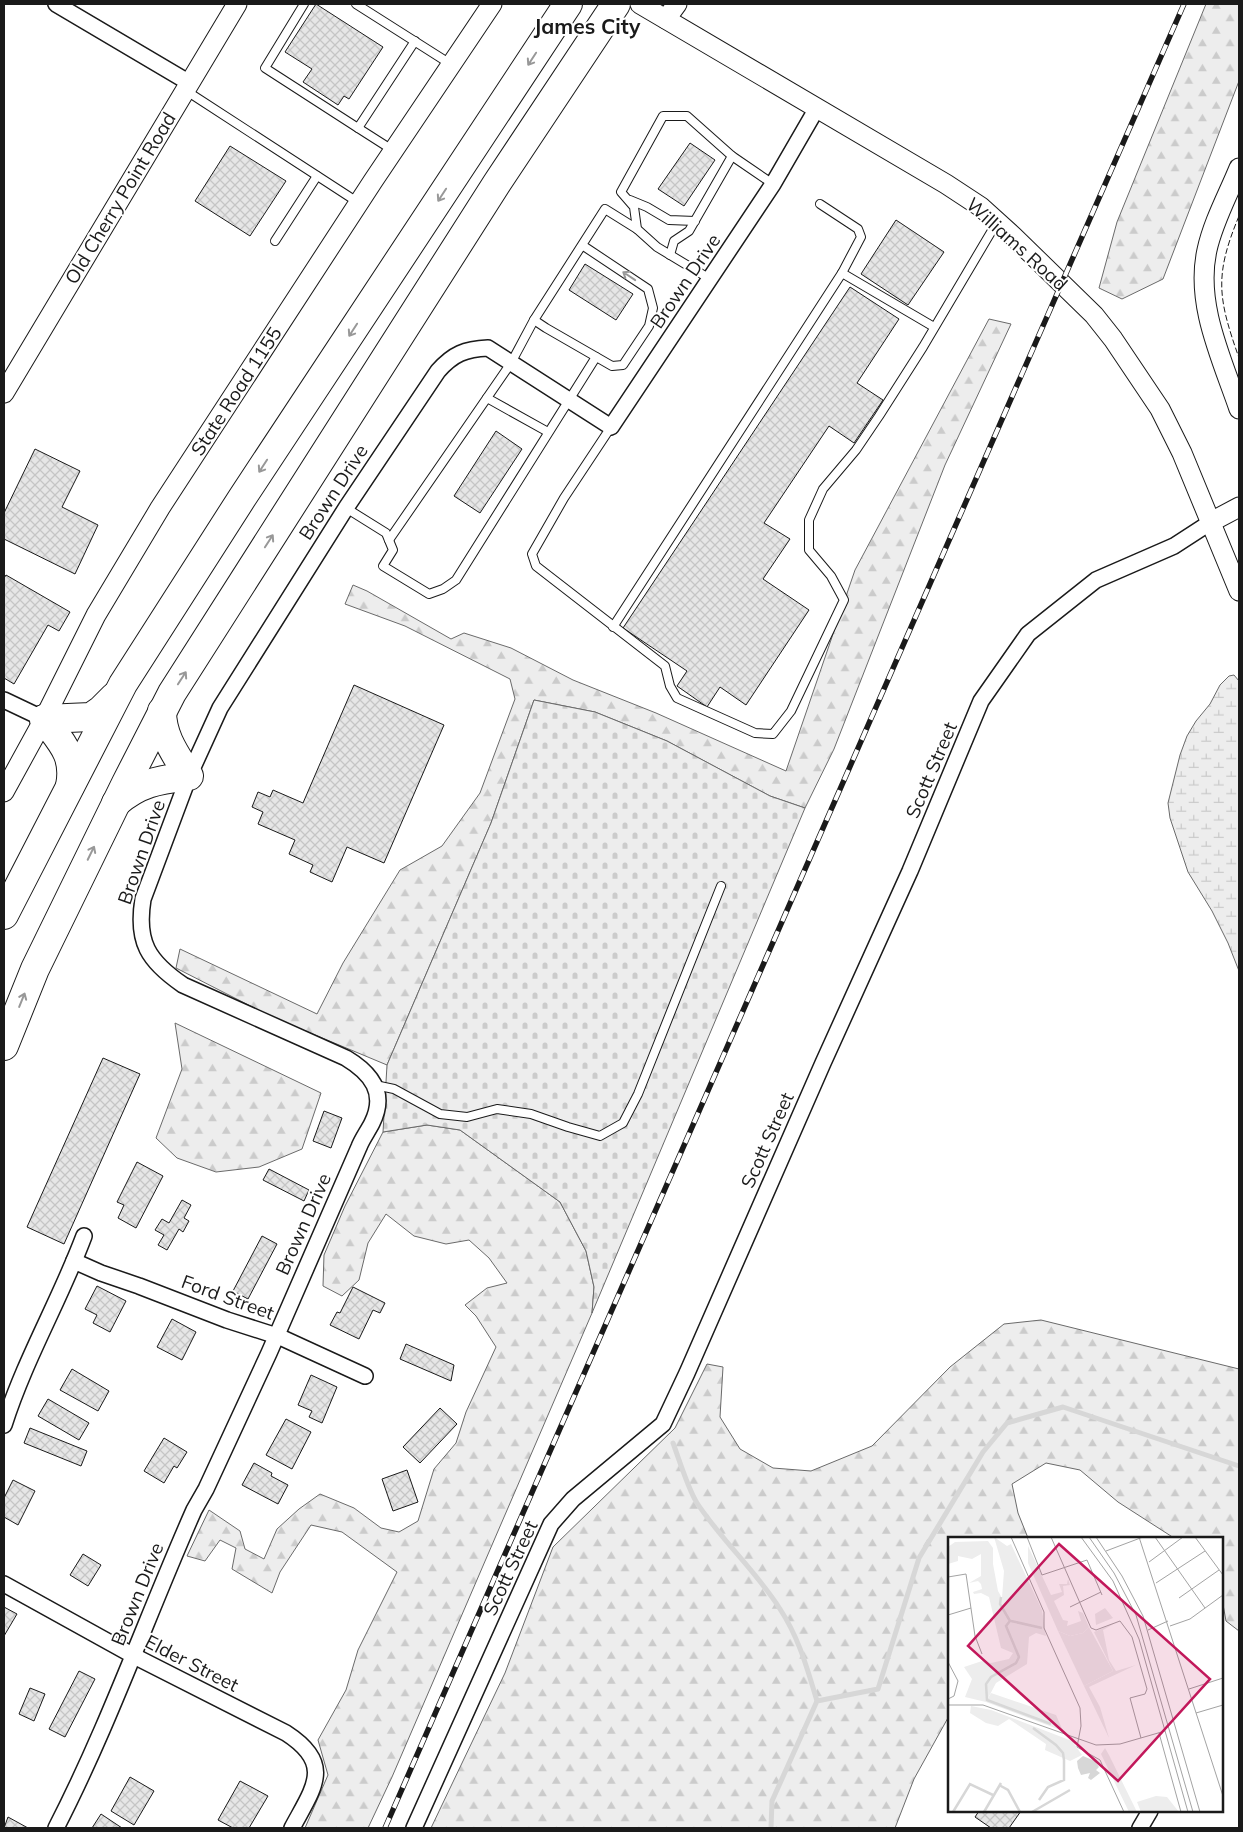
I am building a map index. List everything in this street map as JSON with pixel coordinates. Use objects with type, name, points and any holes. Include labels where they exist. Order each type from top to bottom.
[{"type":"highway","points":[[44,719],[92,716],[110,702],[247,490],[568,4]]},
{"type":"highway","points":[[4,1046],[35,969],[162,711],[497,183],[616,4]]},
{"type":"highway","points":[[4,915],[123,684]]},
{"type":"highway","points":[[115,804],[131,791],[150,782],[189,776],[167,738],[162,721],[162,711]]},
{"type":"highway","points":[[44,719],[66,749],[70,758],[72,773],[70,788]]},
{"type":"street","points":[[56,4],[186,86]]},
{"type":"street","name":"Old Cherry Point Road","points":[[4,393],[186,86],[237,4]]},
{"type":"street","name":"State Road 1155","points":[[4,792],[44,719],[96,615],[160,508],[359,203],[492,4]]},
{"type":"street","name":"Williams Road","points":[[640,4],[672,12],[817,108],[946,184],[981,207],[1094,315],[1113,339],[1160,409],[1182,453],[1239,590]]},
{"type":"street","name":"Brown Drive","points":[[56,1828],[80,1782],[134,1656],[176,1550],[269,1353],[275,1335],[358,1147],[373,1122],[377,1108],[378,1097],[375,1085],[369,1075],[359,1066],[346,1058],[183,985],[165,972],[152,957],[143,939],[141,929],[140,920],[143,899],[189,776],[220,708],[346,508],[438,371],[448,360],[467,350],[488,348],[611,427],[773,184],[817,108]]},
{"type":"street","points":[[1239,168],[1207,250],[1203,276],[1204,296],[1211,328],[1239,409]]},
{"type":"street","points":[[1211,522],[1239,507]]},
{"type":"street","name":"Scott Street","points":[[414,1828],[551,1524],[573,1499],[663,1424],[910,871],[981,701],[1028,634],[1096,580],[1174,546],[1211,522]]},
{"type":"street","points":[[4,700],[44,719]]},
{"type":"street","points":[[4,1424],[15,1389],[84,1236]]},
{"type":"street","name":"Ford Street","points":[[74,1261],[227,1320],[275,1335],[365,1376]]},
{"type":"street","name":"Elder Street","points":[[4,1584],[134,1656],[286,1733],[299,1742],[315,1762],[316,1776],[310,1795],[292,1828]]},
{"type":"street","points":[[1140,1828],[1149,1812]]},
{"type":"lane","points":[[304,4],[265,68],[394,150]]},
{"type":"lane","points":[[356,4],[452,65]]},
{"type":"lane","points":[[358,128],[415,41]]},
{"type":"lane","points":[[186,86],[359,203]]},
{"type":"lane","points":[[636,229],[634,207],[621,192],[663,116],[687,116],[732,156],[773,184]]},
{"type":"lane","points":[[670,255],[674,241],[688,232],[732,156]]},
{"type":"lane","points":[[275,241],[317,176]]},
{"type":"lane","points":[[627,199],[647,207],[669,220],[695,221]]},
{"type":"lane","points":[[613,627],[842,273],[861,236],[858,229],[820,204]]},
{"type":"lane","points":[[389,540],[512,363],[534,320],[605,209],[636,229],[657,247],[710,279]]},
{"type":"lane","points":[[611,427],[564,498],[532,554],[536,566],[665,666],[670,686],[677,698],[755,733],[773,734],[791,711],[844,600],[830,576],[808,550],[809,520],[823,489],[856,450],[934,328],[997,222]]},
{"type":"lane","points":[[534,320],[612,366],[623,365],[649,326],[653,308],[648,289],[582,245]]},
{"type":"lane","points":[[842,273],[934,328]]},
{"type":"lane","points":[[346,508],[386,533],[393,550],[383,566],[429,594],[443,590],[456,580],[596,357]]},
{"type":"lane","points":[[487,398],[548,432]]},
{"type":"lane","points":[[375,1085],[394,1090],[440,1114],[467,1117],[497,1109],[531,1114],[568,1128],[600,1136],[623,1123],[638,1094],[721,886]]},
{"type":"green space","points":[[1206,4],[1239,4],[1239,81],[1163,279],[1122,299],[1099,288],[1117,222]]},
{"type":"green space","points":[[989,319],[1011,324],[945,465],[834,749],[805,808],[770,796],[667,741],[595,712],[534,700],[491,823],[387,1065],[272,1017],[176,968],[180,949],[317,1014],[343,963],[400,870],[442,846],[480,793],[515,699],[510,679],[405,626],[345,604],[353,585],[367,591],[451,639],[464,633],[511,648],[573,680],[656,713],[786,771],[855,570]]},
{"type":"green space","points":[[1234,675],[1239,681],[1239,971],[1212,911],[1188,872],[1170,818],[1168,803],[1180,755],[1187,736],[1210,704],[1220,685],[1229,676]]},
{"type":"green space","points":[[534,700],[595,712],[667,741],[770,796],[805,808],[592,1313],[594,1287],[586,1251],[560,1202],[460,1130],[427,1125],[383,1132],[387,1065],[491,823]]},
{"type":"green space","points":[[175,1023],[321,1093],[302,1149],[259,1167],[216,1172],[177,1158],[156,1138],[182,1069]]},
{"type":"green space","points":[[427,1125],[460,1130],[560,1202],[586,1251],[594,1287],[592,1313],[392,1777],[368,1828],[305,1828],[328,1775],[318,1740],[346,1690],[358,1650],[397,1572],[342,1532],[311,1525],[280,1572],[272,1593],[232,1569],[236,1548],[220,1540],[205,1561],[187,1556],[209,1510],[240,1531],[245,1549],[264,1559],[277,1529],[299,1509],[320,1494],[354,1508],[381,1528],[399,1532],[418,1521],[434,1469],[456,1443],[466,1412],[496,1347],[476,1316],[465,1305],[487,1288],[507,1283],[489,1258],[469,1240],[446,1244],[414,1236],[386,1214],[368,1243],[359,1280],[342,1296],[323,1286],[324,1255],[345,1206],[383,1132]]},
{"type":"green space","points":[[1041,1320],[1239,1369],[1239,1631],[1226,1621],[1223,1604],[1223,1537],[1172,1537],[1118,1502],[1080,1470],[1046,1463],[1012,1484],[1018,1513],[1028,1537],[948,1537],[948,1718],[914,1779],[895,1828],[431,1828],[505,1673],[553,1547],[675,1428],[707,1364],[723,1367],[720,1417],[740,1449],[773,1468],[811,1471],[872,1446],[950,1367],[1004,1324]]},
{"type":"building","points":[[316,4],[383,47],[349,99],[344,96],[338,105],[303,82],[312,69],[285,52]]},
{"type":"building","points":[[690,143],[715,160],[684,206],[658,189]]},
{"type":"building","points":[[230,146],[286,181],[250,236],[195,201]]},
{"type":"building","points":[[896,220],[944,252],[908,305],[861,274]]},
{"type":"building","points":[[585,264],[633,294],[616,320],[569,290]]},
{"type":"building","points":[[850,287],[899,319],[857,383],[883,400],[854,443],[829,426],[764,523],[790,539],[763,579],[809,610],[746,705],[720,687],[707,707],[677,686],[687,671],[623,628]]},
{"type":"building","points":[[496,431],[522,449],[480,513],[454,496]]},
{"type":"building","points":[[35,449],[80,471],[62,507],[98,525],[75,574],[4,539],[4,513]]},
{"type":"building","points":[[6,575],[70,612],[59,631],[48,625],[14,684],[4,678],[4,578]]},
{"type":"building","points":[[354,685],[444,725],[384,863],[347,847],[332,882],[310,872],[313,865],[289,854],[295,840],[258,824],[263,812],[252,807],[258,792],[270,797],[273,790],[303,803]]},
{"type":"building","points":[[103,1058],[140,1074],[64,1244],[27,1227]]},
{"type":"building","points":[[324,1111],[342,1118],[331,1148],[313,1141]]},
{"type":"building","points":[[137,1162],[163,1176],[136,1228],[118,1218],[124,1205],[117,1202]]},
{"type":"building","points":[[269,1169],[309,1190],[304,1201],[263,1180]]},
{"type":"building","points":[[182,1200],[191,1205],[184,1218],[189,1221],[183,1232],[179,1229],[167,1250],[158,1245],[164,1235],[155,1230],[162,1219],[169,1223]]},
{"type":"building","points":[[262,1236],[277,1244],[248,1299],[233,1291]]},
{"type":"building","points":[[97,1286],[126,1301],[110,1332],[93,1323],[97,1315],[85,1309]]},
{"type":"building","points":[[353,1287],[385,1303],[380,1313],[373,1310],[359,1339],[330,1325],[337,1312],[340,1313]]},
{"type":"building","points":[[172,1319],[196,1332],[182,1360],[157,1347]]},
{"type":"building","points":[[406,1344],[454,1365],[451,1381],[400,1359]]},
{"type":"building","points":[[72,1369],[109,1391],[98,1411],[60,1390]]},
{"type":"building","points":[[311,1375],[337,1387],[322,1423],[309,1417],[312,1411],[298,1405]]},
{"type":"building","points":[[48,1399],[89,1423],[79,1440],[38,1416]]},
{"type":"building","points":[[440,1408],[457,1424],[420,1463],[403,1447]]},
{"type":"building","points":[[286,1419],[311,1432],[292,1469],[266,1455]]},
{"type":"building","points":[[30,1428],[87,1451],[81,1466],[24,1443]]},
{"type":"building","points":[[164,1438],[187,1452],[177,1468],[174,1466],[164,1483],[144,1471]]},
{"type":"building","points":[[254,1463],[272,1473],[271,1476],[288,1485],[278,1504],[242,1485]]},
{"type":"building","points":[[407,1470],[418,1502],[393,1511],[382,1479]]},
{"type":"building","points":[[13,1480],[35,1491],[18,1525],[4,1517],[4,1498]]},
{"type":"building","points":[[83,1554],[101,1565],[88,1586],[70,1575]]},
{"type":"building","points":[[4,1607],[17,1614],[4,1636]]},
{"type":"building","points":[[79,1671],[95,1679],[65,1737],[49,1729]]},
{"type":"building","points":[[30,1688],[45,1694],[34,1721],[19,1714]]},
{"type":"building","points":[[130,1777],[154,1791],[134,1825],[111,1811]]},
{"type":"building","points":[[240,1781],[268,1796],[249,1828],[233,1828],[218,1820]]},
{"type":"building","points":[[978,1812],[1020,1812],[1009,1828],[991,1828],[975,1817]]},
{"type":"building","points":[[101,1814],[122,1828],[92,1828]]},
{"type":"building","points":[[8,1817],[28,1828],[4,1828]]},
{"type":"waterway","points":[[771,1828],[772,1801],[817,1701],[878,1689],[919,1558],[983,1452],[1007,1423],[1063,1407],[1239,1466]]},
{"type":"waterway","points":[[673,1443],[697,1503],[771,1595],[787,1620],[802,1654],[817,1701]]},
{"type":"railway","points":[[385,1828],[1184,4]]},
{"type":"fence","points":[[1239,216],[1222,271],[1223,303],[1239,358]]},
{"type":"district","name":"James City","points":[[587,26]]}]
